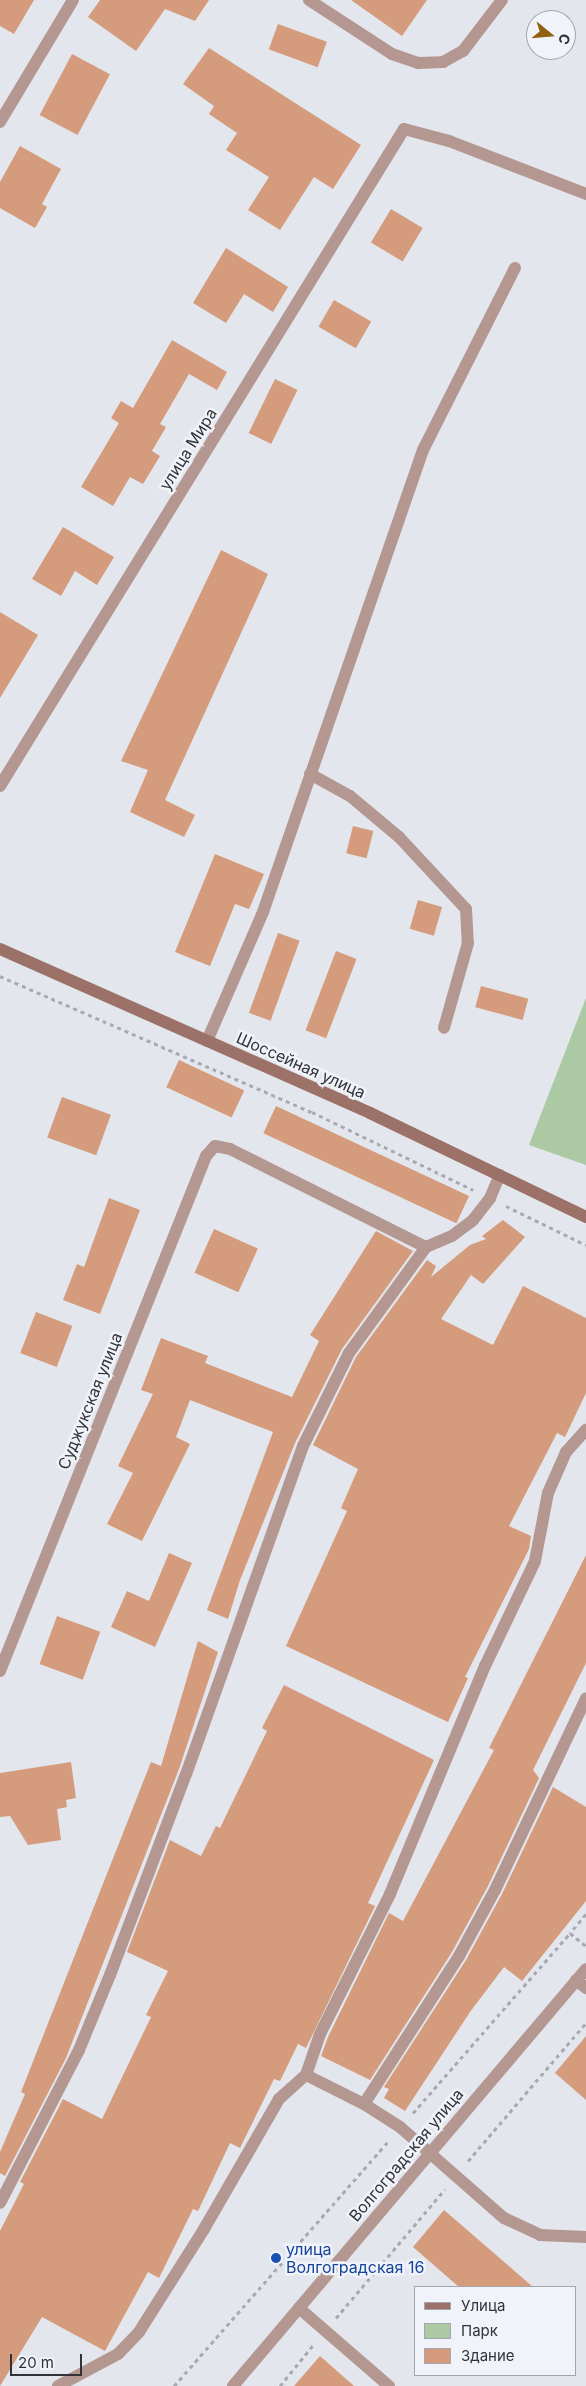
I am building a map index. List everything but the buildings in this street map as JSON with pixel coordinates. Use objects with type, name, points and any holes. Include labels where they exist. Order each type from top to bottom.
[{"type":"street","points":[[0,122],[73,0]]},
{"type":"street","points":[[309,0],[392,54],[418,62],[443,62],[463,50],[502,0]]},
{"type":"street","name":"улица Мира","points":[[0,786],[404,129],[449,141],[586,194]]},
{"type":"street","points":[[207,1040],[263,912],[423,450],[515,268]]},
{"type":"street","points":[[310,774],[350,796],[399,837],[466,909],[468,943],[444,1028]]},
{"type":"street","name":"Шоссейная улица","points":[[0,949],[207,1040],[586,1217]]},
{"type":"street","name":"Суджукская улица","points":[[0,1671],[206,1156],[215,1146],[230,1149],[426,1247]]},
{"type":"street","points":[[0,2203],[80,2050],[186,1774],[303,1446],[349,1353],[426,1247],[452,1236],[473,1220],[490,1198],[500,1176]]},
{"type":"street","points":[[58,2386],[118,2354],[139,2332],[204,2229],[279,2099],[306,2075],[320,2034],[390,1894],[485,1666],[535,1561],[548,1493],[566,1452],[586,1430]]},
{"type":"street","points":[[364,2104],[463,1948],[495,1890],[586,1698]]},
{"type":"street","name":"Волгоградская улица","points":[[232,2386],[431,2152],[581,1984],[586,1969]]},
{"type":"street","points":[[306,2075],[364,2104],[400,2127],[457,2174],[504,2218],[540,2235],[586,2237]]},
{"type":"street","points":[[299,2308],[389,2386]]},
{"type":"path","points":[[0,976],[312,1112],[586,1245]]},
{"type":"path","points":[[174,2386],[586,1914]]},
{"type":"path","points":[[570,1933],[586,1946]]},
{"type":"path","points":[[280,2386],[586,2023]]},
{"type":"green space","points":[[586,998],[586,1165],[529,1145]]},
{"type":"place","name":"улица Волгоградская 16","points":[[276,2258]]}]
